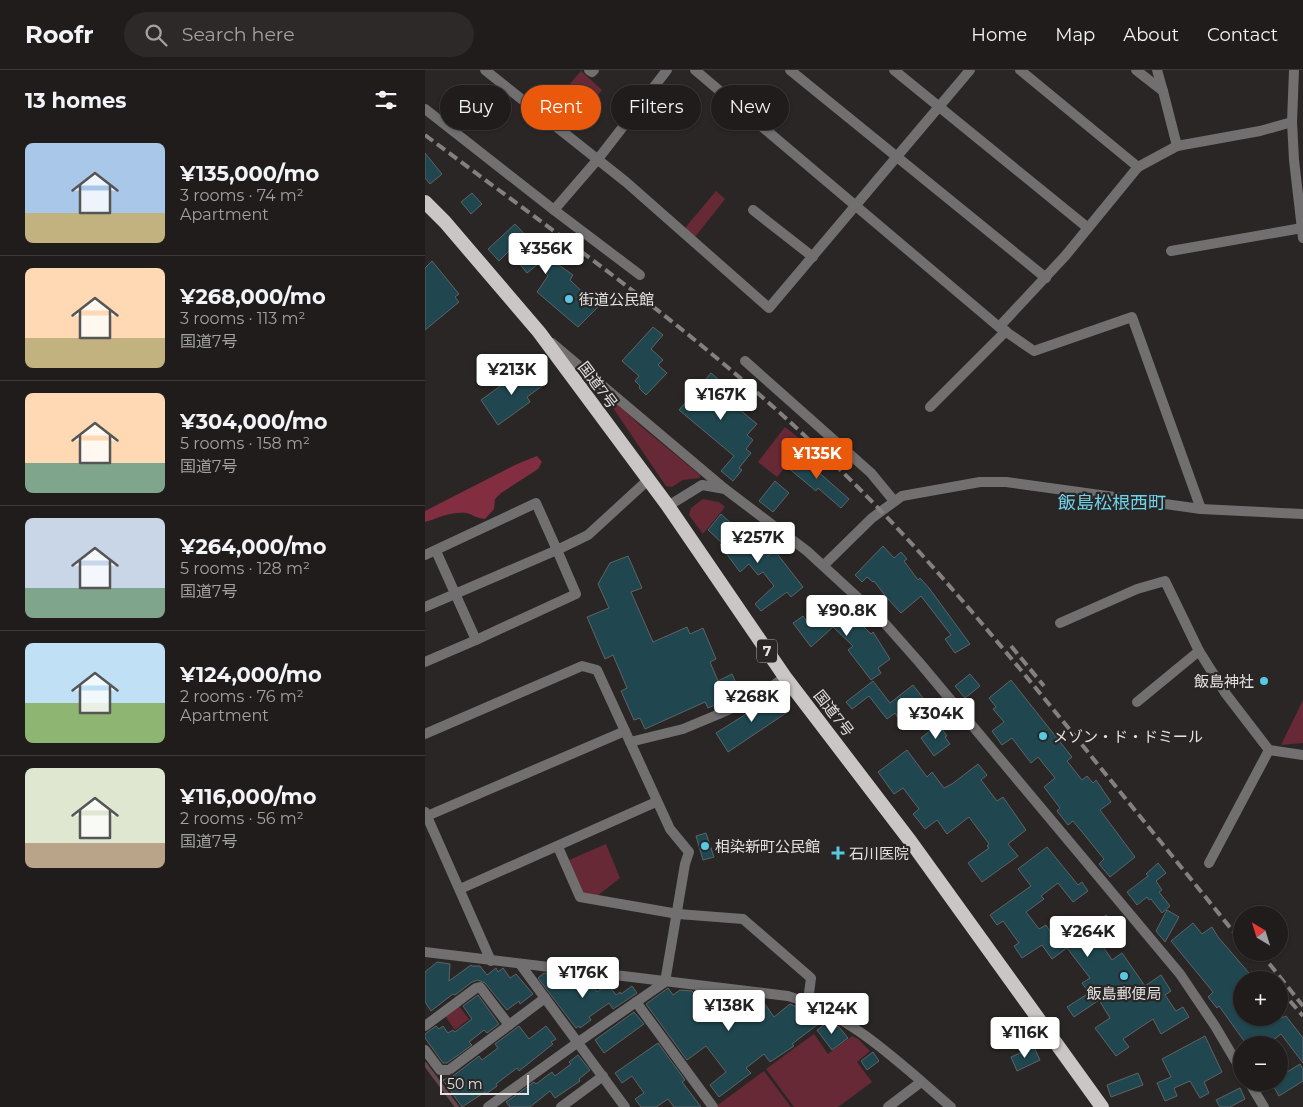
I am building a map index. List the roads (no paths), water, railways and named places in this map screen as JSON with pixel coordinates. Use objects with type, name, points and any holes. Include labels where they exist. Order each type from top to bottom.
[{"type":"highway","name":"国道7号","points":[[425,202],[445,222],[539,332],[668,506],[785,677],[911,842],[1101,1107]]},
{"type":"street","points":[[485,70],[598,158],[769,308],[970,70]]},
{"type":"street","points":[[589,70],[592,72],[594,70]]},
{"type":"street","points":[[554,210],[598,158],[667,70]]},
{"type":"street","points":[[695,70],[1002,329],[1034,351],[1132,317],[1201,509]]},
{"type":"street","points":[[790,70],[1046,278]]},
{"type":"street","points":[[894,70],[1088,228]]},
{"type":"street","points":[[1020,70],[1138,167]]},
{"type":"street","points":[[1136,70],[1163,91]]},
{"type":"street","points":[[1157,70],[1177,146]]},
{"type":"street","points":[[1171,251],[1302,233],[1292,122],[1294,70]]},
{"type":"street","points":[[425,109],[641,275]]},
{"type":"street","points":[[930,407],[1002,329],[1138,167],[1177,146],[1251,133],[1292,122]]},
{"type":"street","points":[[753,210],[813,257]]},
{"type":"street","points":[[539,332],[725,489],[824,565],[881,619],[1180,974],[1233,1056]]},
{"type":"street","points":[[745,361],[871,473],[894,501]]},
{"type":"street","points":[[425,607],[588,535],[648,480]]},
{"type":"street","points":[[824,565],[872,518],[902,496],[980,482],[1006,482],[1201,509],[1303,514]]},
{"type":"street","points":[[668,506],[702,485],[725,489]]},
{"type":"street","points":[[425,556],[536,503],[576,594],[425,662]]},
{"type":"street","points":[[436,551],[477,640]]},
{"type":"street","points":[[1060,623],[1137,589],[1165,581],[1199,651],[1227,694],[1269,750],[1303,755]]},
{"type":"street","points":[[1137,702],[1199,651]]},
{"type":"street","points":[[425,734],[582,666],[597,670],[656,802],[670,829],[689,852],[685,864],[665,982],[577,1042],[488,1107]]},
{"type":"street","points":[[630,742],[683,729],[719,714],[757,697],[785,677]]},
{"type":"street","points":[[491,961],[426,814],[625,731]]},
{"type":"street","points":[[1209,863],[1269,750]]},
{"type":"street","points":[[460,889],[656,802]]},
{"type":"street","points":[[557,847],[580,897],[678,914],[743,919],[811,978],[808,1001]]},
{"type":"street","points":[[425,952],[788,996],[808,1001],[860,1032],[951,1107]]},
{"type":"street","points":[[520,964],[625,1107]]},
{"type":"street","points":[[425,1026],[476,988],[481,987],[509,1025]]},
{"type":"street","points":[[425,1050],[440,1070],[449,1070],[545,998]]},
{"type":"street","points":[[636,1002],[713,1107]]},
{"type":"street","points":[[561,1107],[603,1076]]},
{"type":"street","points":[[889,1107],[921,1082]]},
{"type":"street","points":[[1254,1091],[1264,1107]]},
{"type":"waterway","points":[[425,1064],[457,1107]]},
{"type":"railway","points":[[425,135],[682,330],[780,413],[827,457],[921,554],[980,621],[1233,931]]},
{"type":"railway","points":[[1011,646],[1044,686]]},
{"type":"railway","points":[[1267,961],[1303,1006]]},
{"type":"railway","points":[[1290,1001],[1303,1016]]},
{"type":"place","name":"街道公民館","points":[[569,299]]},
{"type":"place","name":"飯島神社","points":[[1264,681]]},
{"type":"place","name":"メゾン・ド・ドミール","points":[[1043,736]]},
{"type":"place","name":"相染新町公民館","points":[[705,846]]},
{"type":"place","name":"石川医院","points":[[838,853]]},
{"type":"place","name":"飯島郵便局","points":[[1124,976]]},
{"type":"district","name":"飯島松根西町","points":[[1112,503]]}]
